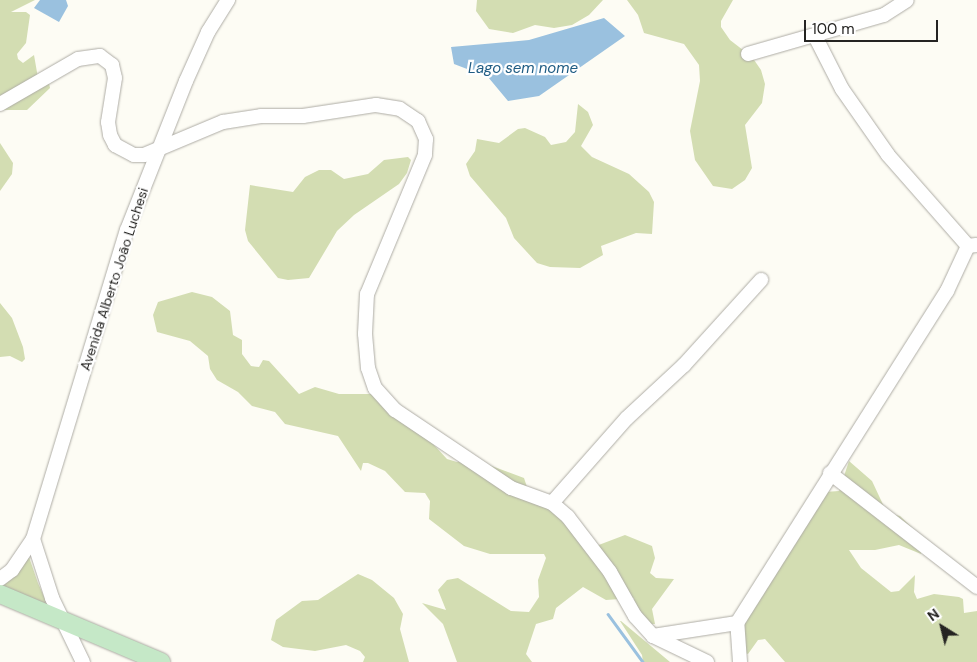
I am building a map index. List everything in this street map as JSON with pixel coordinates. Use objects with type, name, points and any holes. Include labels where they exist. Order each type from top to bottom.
[{"type":"main road","points":[[0,594],[162,662]]},
{"type":"street","name":"Avenida Alberto João Luchesi","points":[[33,539],[127,230],[157,149],[208,32],[228,0]]},
{"type":"street","points":[[748,54],[884,15],[908,0]]},
{"type":"street","points":[[740,662],[737,623],[830,473],[947,291],[972,245],[888,155],[842,89],[816,36]]},
{"type":"street","points":[[0,104],[78,59],[100,56],[112,64],[114,78],[108,122],[115,145],[134,155],[144,155],[223,122],[261,116],[302,116],[376,105],[400,110],[418,121],[426,139],[425,155],[367,294],[365,334],[368,368],[375,388],[395,410],[511,488],[552,504],[568,517],[610,572],[635,616],[653,636],[707,662]]},
{"type":"street","points":[[552,504],[627,418],[684,365],[762,280]]},
{"type":"street","points":[[830,473],[977,587]]},
{"type":"street","points":[[0,579],[12,570],[33,539]]},
{"type":"street","points":[[33,539],[43,577],[62,621],[84,662]]},
{"type":"street","points":[[653,636],[737,623]]},
{"type":"green space","points":[[0,0],[35,0],[11,12],[26,12],[30,15],[26,43],[17,54],[18,59],[23,63],[34,55],[38,78],[49,83],[50,88],[27,110],[0,110]]},
{"type":"green space","points":[[477,0],[603,0],[589,15],[572,25],[554,28],[535,25],[513,33],[489,29],[476,11]]},
{"type":"green space","points":[[627,0],[733,0],[721,21],[721,27],[730,40],[752,57],[761,70],[765,84],[762,103],[745,125],[752,168],[745,180],[732,189],[713,186],[695,160],[690,131],[700,81],[699,65],[684,44],[644,33],[638,15]]},
{"type":"green space","points":[[578,104],[588,112],[593,125],[581,146],[592,157],[629,174],[649,192],[654,202],[652,234],[636,233],[601,246],[603,255],[580,268],[550,267],[537,263],[514,238],[506,218],[470,176],[466,164],[475,151],[477,139],[499,143],[518,129],[525,128],[545,137],[551,145],[566,142],[575,132]]},
{"type":"green space","points":[[0,143],[13,163],[12,174],[0,191]]},
{"type":"green space","points":[[408,157],[411,160],[407,173],[399,184],[354,215],[337,231],[309,278],[288,280],[278,278],[248,241],[245,230],[250,185],[293,192],[305,177],[319,170],[331,170],[344,179],[368,174],[384,160]]},
{"type":"green space","points":[[192,292],[212,297],[230,311],[233,335],[242,340],[242,354],[251,366],[259,367],[263,360],[269,361],[299,394],[315,387],[339,394],[375,394],[422,432],[447,459],[457,462],[470,458],[524,478],[529,493],[547,501],[596,546],[625,535],[652,546],[655,558],[650,573],[656,578],[674,579],[652,609],[655,624],[648,624],[634,610],[634,598],[606,600],[583,587],[556,608],[553,619],[536,624],[526,654],[532,662],[457,662],[443,624],[422,603],[446,610],[438,590],[447,580],[458,578],[511,611],[529,612],[539,597],[538,580],[546,558],[544,554],[490,554],[464,546],[429,519],[430,501],[425,493],[405,492],[385,471],[368,463],[363,463],[361,471],[338,436],[285,424],[275,412],[252,406],[238,392],[217,380],[210,369],[208,356],[190,341],[157,332],[153,315],[158,302]]},
{"type":"green space","points":[[0,303],[12,318],[23,347],[25,359],[22,362],[10,356],[0,357]]},
{"type":"green space","points":[[849,461],[872,481],[887,513],[900,516],[925,540],[921,554],[899,545],[875,550],[849,550],[861,568],[891,592],[899,591],[915,575],[914,592],[917,599],[934,594],[959,597],[963,599],[964,613],[977,611],[977,662],[785,662],[765,639],[758,640],[748,654],[741,652],[744,611],[825,492],[839,491]]},
{"type":"green space","points":[[29,557],[38,583],[50,610],[0,587]]},
{"type":"green space","points":[[358,574],[372,580],[394,598],[403,614],[400,629],[409,662],[363,662],[365,657],[360,651],[346,645],[315,651],[283,647],[271,640],[276,620],[302,601],[318,600]]},
{"type":"green space","points":[[620,621],[670,662],[643,662],[642,655]]},
{"type":"water","points":[[40,0],[66,0],[68,6],[59,22],[34,8]]},
{"type":"water","name":"Lago sem nome","points":[[604,18],[625,36],[539,96],[508,101],[488,77],[454,64],[451,47],[529,40]]},
{"type":"waterway","points":[[608,614],[643,662]]}]
